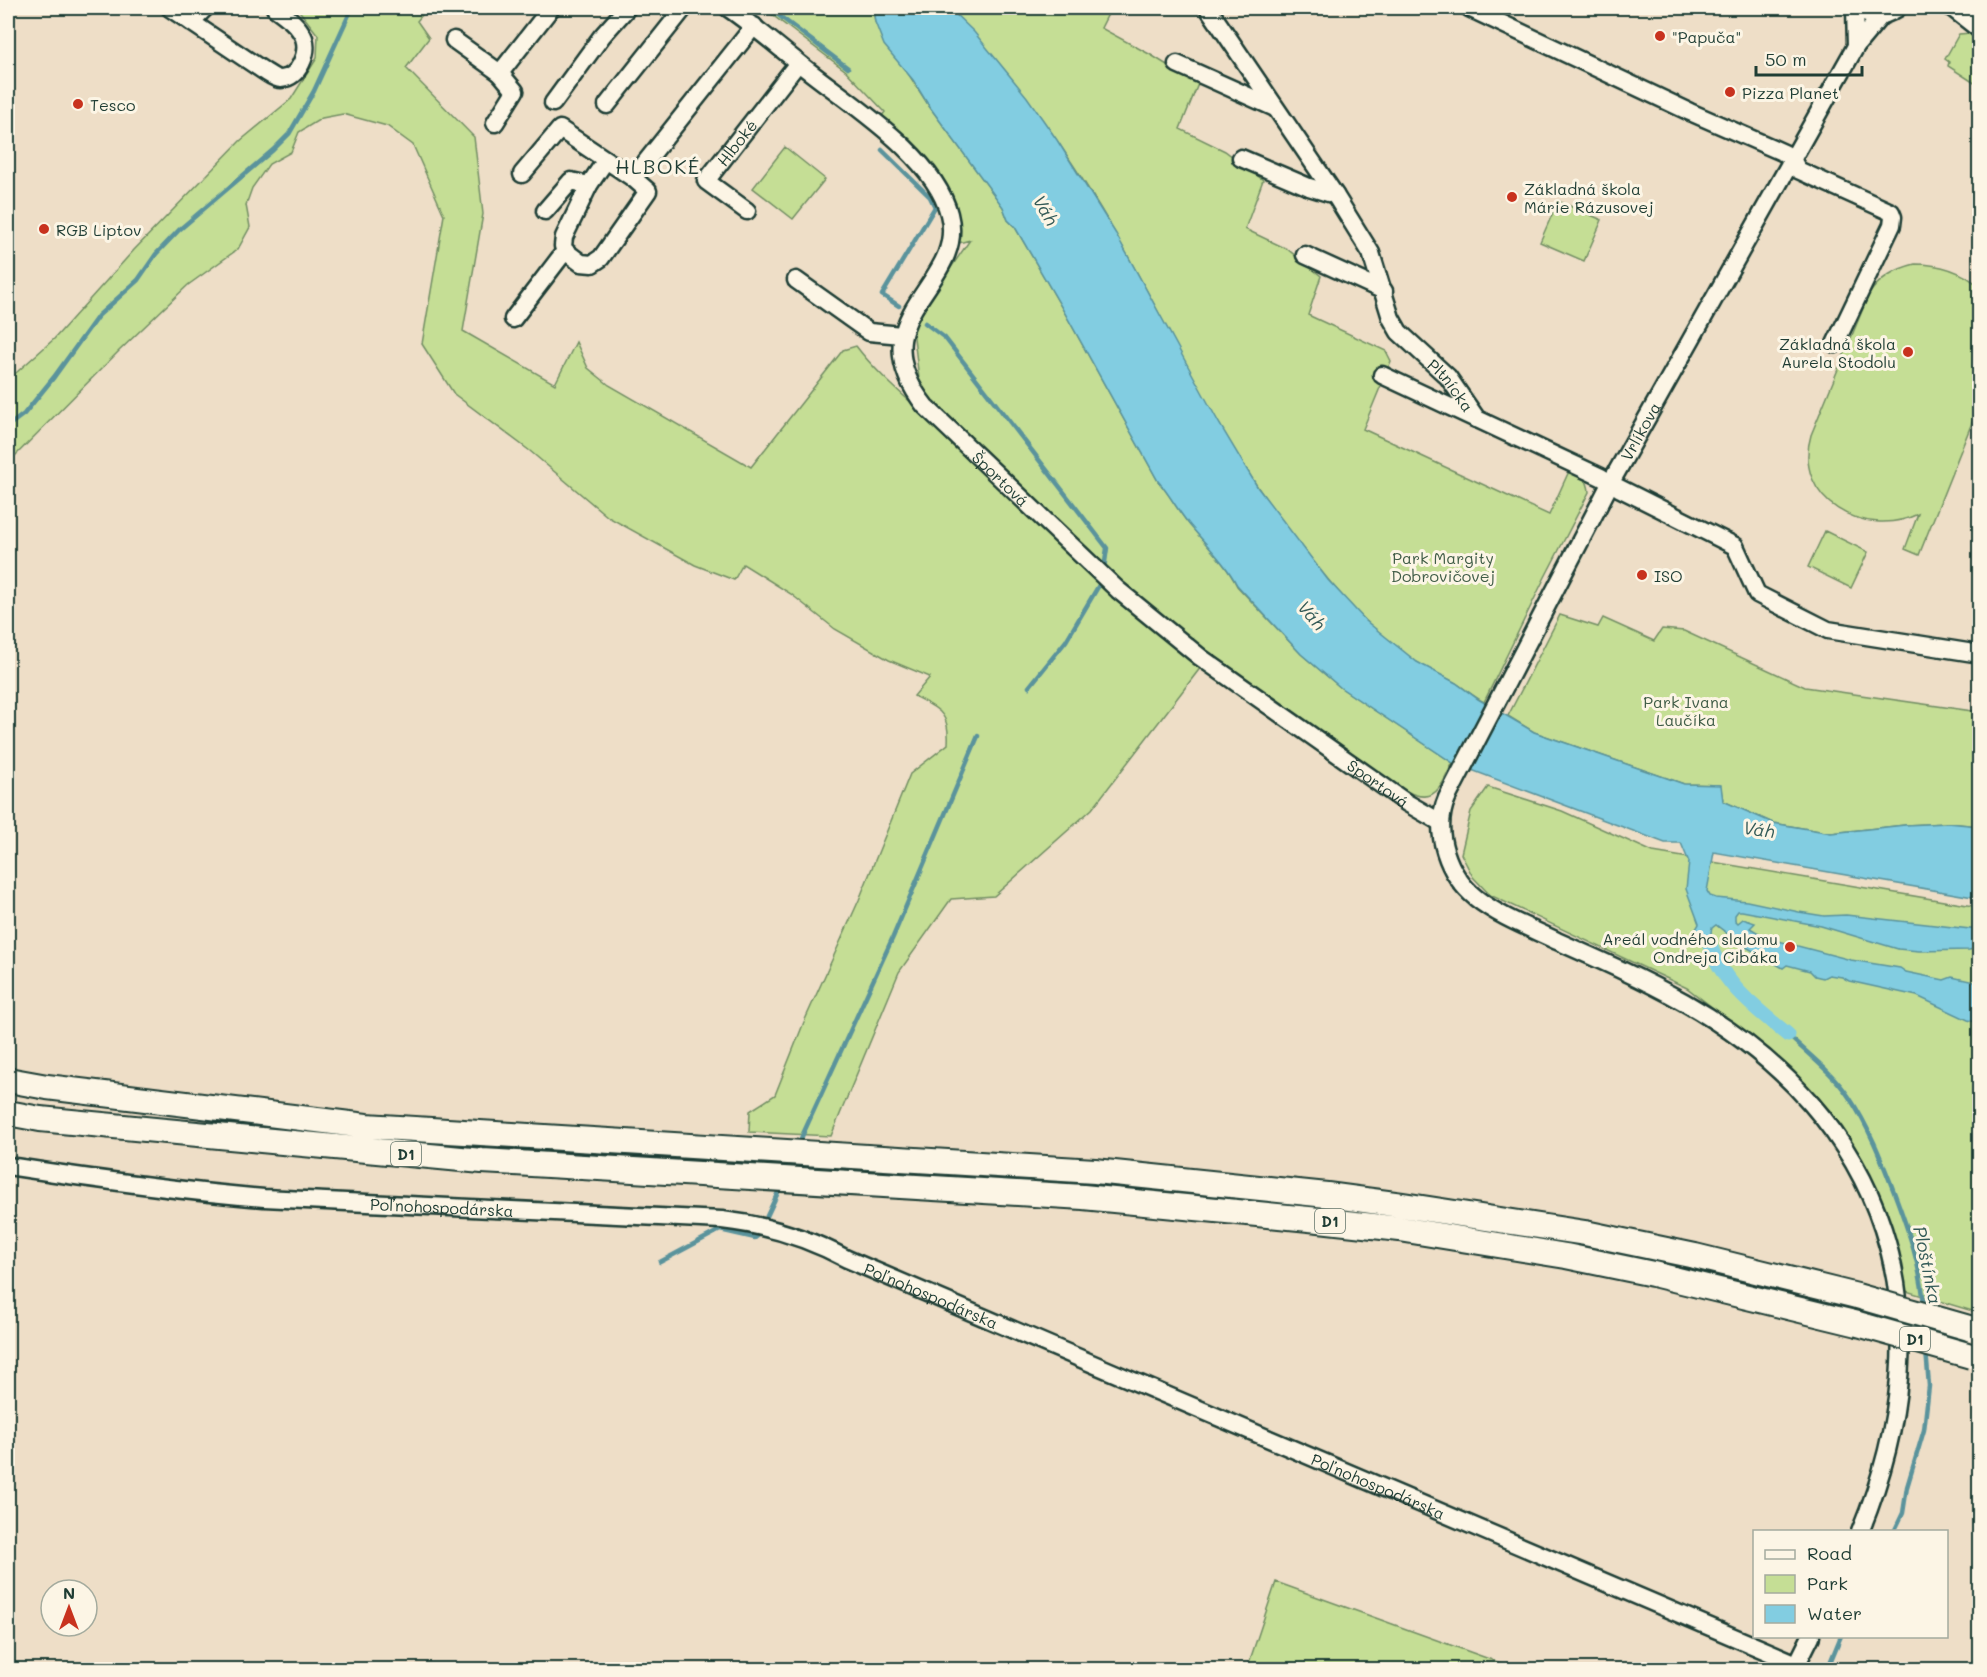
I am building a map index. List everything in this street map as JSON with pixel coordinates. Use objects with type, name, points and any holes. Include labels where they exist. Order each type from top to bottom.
[{"type":"highway","name":"D1","points":[[8,1080],[47,1087],[366,1126],[1095,1171],[1402,1205],[1585,1233],[1695,1256],[1857,1296],[1974,1329]]},
{"type":"highway","name":"D1","points":[[8,1113],[40,1119],[482,1161],[1083,1197],[1211,1208],[1400,1229],[1566,1256],[1653,1274],[1858,1324],[1975,1357]]},
{"type":"street","points":[[170,8],[264,71],[284,79],[299,66],[306,51],[305,43],[294,23],[275,8]]},
{"type":"street","points":[[191,22],[205,8]]},
{"type":"street","points":[[500,73],[551,8]]},
{"type":"street","points":[[553,103],[602,36],[627,8]]},
{"type":"street","points":[[607,105],[684,8]]},
{"type":"street","points":[[633,178],[754,26],[728,8]]},
{"type":"street","name":"Pltnícka","points":[[1208,8],[1335,195],[1371,253],[1391,318],[1399,332],[1448,377],[1477,419],[1611,482],[1735,546],[1757,594],[1828,630],[1980,654]]},
{"type":"street","points":[[1469,8],[1784,153],[1792,159],[1798,170],[1891,212],[1892,225],[1835,344]]},
{"type":"street","points":[[1855,8],[1866,15],[1880,17],[1898,8]]},
{"type":"street","points":[[1855,8],[1856,46]]},
{"type":"street","points":[[1952,8],[1980,30]]},
{"type":"street","name":"Vrlíkova","points":[[1440,822],[1443,807],[1454,784],[1611,482],[1856,46],[1880,17]]},
{"type":"street","name":"Športová","points":[[754,26],[798,63],[866,114],[908,151],[934,182],[950,214],[951,233],[942,265],[914,306],[902,335],[901,353],[904,366],[914,392],[925,406],[1118,590],[1200,657],[1407,803],[1440,822]]},
{"type":"street","points":[[454,40],[500,73],[515,91],[495,123]]},
{"type":"street","name":"Hlboké","points":[[747,212],[706,182],[798,63]]},
{"type":"street","points":[[1177,64],[1275,108]]},
{"type":"street","points":[[522,174],[560,129],[633,178],[648,191],[602,258],[592,264],[580,262],[562,246],[564,237],[589,185],[606,160]]},
{"type":"street","points":[[1241,158],[1309,188],[1335,195]]},
{"type":"street","points":[[545,211],[570,181],[589,185]]},
{"type":"street","points":[[513,319],[565,251]]},
{"type":"street","points":[[1305,255],[1384,291]]},
{"type":"street","points":[[796,280],[870,332],[902,335]]},
{"type":"street","points":[[1382,375],[1477,419]]},
{"type":"street","points":[[1440,822],[1448,859],[1457,876],[1475,897],[1504,916],[1630,974],[1683,1002],[1737,1036],[1781,1072],[1823,1117],[1844,1145],[1875,1203],[1885,1230],[1898,1292],[1901,1324],[1900,1362],[1893,1423],[1875,1492],[1861,1530]]},
{"type":"street","name":"Poľnohospodárska","points":[[8,1166],[101,1181],[208,1194],[722,1220],[775,1230],[828,1248],[858,1263],[1796,1667]]},
{"type":"street","points":[[1796,1667],[1810,1638]]},
{"type":"green space","points":[[297,8],[428,8],[417,21],[429,38],[406,68],[474,137],[483,214],[463,331],[555,384],[576,342],[588,368],[609,385],[751,467],[843,350],[856,346],[888,381],[977,465],[1201,667],[1092,809],[994,896],[951,899],[899,972],[831,1136],[749,1132],[750,1111],[775,1095],[804,1022],[859,900],[910,774],[948,744],[945,718],[936,709],[914,696],[930,677],[889,660],[835,629],[791,594],[743,564],[734,580],[695,565],[608,517],[530,451],[454,394],[422,344],[444,215],[413,145],[387,126],[343,114],[322,118],[299,132],[291,152],[269,164],[252,188],[246,205],[250,227],[238,249],[188,285],[8,463],[8,380],[54,339],[134,250],[240,141],[291,99],[317,58],[318,35]]},
{"type":"green space","points":[[763,8],[873,8],[875,22],[929,106],[1003,207],[1008,220],[1015,227],[1066,315],[1158,481],[1184,518],[1223,563],[1237,586],[1301,654],[1341,688],[1453,763],[1441,785],[1433,794],[1419,796],[1397,785],[1208,656],[1093,557],[934,407],[920,387],[913,329],[921,311],[970,240],[944,247],[946,232],[932,188],[874,125],[885,112],[846,71]]},
{"type":"green space","name":"Park Margity Dobrovičovej","points":[[949,8],[1111,8],[1101,28],[1198,84],[1180,129],[1225,151],[1263,180],[1245,229],[1287,249],[1321,276],[1308,315],[1386,351],[1391,361],[1363,429],[1549,515],[1570,469],[1585,480],[1589,492],[1484,702],[1454,682],[1418,663],[1385,638],[1339,593],[1312,560],[1267,501],[1238,455],[1201,393],[1115,233],[1079,173],[1018,87]]},
{"type":"green space","points":[[1972,33],[1979,39],[1979,86],[1948,66],[1949,62],[1945,59],[1959,34]]},
{"type":"green space","points":[[785,147],[825,179],[793,219],[753,188]]},
{"type":"green space","points":[[1558,201],[1602,220],[1584,261],[1540,242]]},
{"type":"green space","name":"Základná škola Aurela Stodolu","points":[[1915,264],[1950,269],[1980,287],[1979,405],[1919,555],[1905,549],[1918,514],[1897,521],[1876,522],[1856,518],[1838,509],[1823,495],[1812,478],[1808,458],[1811,435],[1869,294],[1889,274]]},
{"type":"green space","points":[[1825,531],[1868,552],[1851,588],[1808,567]]},
{"type":"green space","name":"Park Ivana Laučíka","points":[[1560,615],[1598,627],[1603,618],[1654,641],[1662,629],[1684,631],[1805,687],[1979,712],[1979,826],[1948,823],[1905,825],[1831,833],[1773,823],[1723,801],[1720,785],[1684,784],[1534,732],[1508,716]]},
{"type":"green space","name":"Areál vodného slalomu Ondreja Cibáka","points":[[1488,787],[1562,811],[1653,852],[1979,907],[1979,1313],[1906,1291],[1893,1232],[1860,1155],[1831,1112],[1791,1068],[1687,988],[1490,895],[1473,877],[1461,854],[1471,811]]},
{"type":"green space","points":[[1276,1582],[1517,1669],[1247,1669]]},
{"type":"water","name":"Váh","points":[[873,8],[949,8],[974,32],[1027,97],[1116,234],[1219,423],[1258,488],[1328,580],[1366,621],[1417,662],[1456,683],[1478,699],[1534,732],[1684,784],[1721,785],[1723,801],[1773,823],[1831,833],[1905,825],[1948,823],[1979,826],[1979,898],[1714,852],[1707,891],[1710,896],[1716,898],[1747,901],[1824,916],[1846,915],[1979,930],[1979,948],[1919,951],[1898,949],[1821,926],[1742,911],[1738,911],[1735,915],[1738,923],[1743,919],[1755,923],[1750,928],[1767,938],[1851,960],[1900,968],[1906,972],[1944,980],[1952,977],[1979,983],[1979,1023],[1917,996],[1849,981],[1842,977],[1829,975],[1823,978],[1815,976],[1810,971],[1787,965],[1783,968],[1741,944],[1716,925],[1712,928],[1711,937],[1724,962],[1710,959],[1704,948],[1704,936],[1696,929],[1699,924],[1686,889],[1689,862],[1681,843],[1665,843],[1453,763],[1341,688],[1301,654],[1237,585],[1223,563],[1189,524],[1158,481],[1066,315],[1015,227],[1008,220],[1003,207],[929,106],[913,80],[884,45],[875,22]]},
{"type":"waterway","points":[[8,426],[24,414],[98,316],[138,280],[156,254],[179,230],[289,134],[314,91],[352,8]]},
{"type":"waterway","points":[[769,8],[848,68]]},
{"type":"waterway","points":[[882,150],[930,197],[935,207],[882,295],[899,306]]},
{"type":"waterway","points":[[925,323],[945,338],[1107,548],[1104,569]]},
{"type":"waterway","points":[[1029,687],[1066,641],[1102,580]]},
{"type":"waterway","points":[[798,1145],[893,937],[978,736]]},
{"type":"waterway","points":[[1709,941],[1722,970],[1741,994],[1788,1035]]},
{"type":"waterway","name":"Ploštínka","points":[[1788,1035],[1843,1088],[1869,1131],[1909,1234],[1917,1262],[1924,1306]]},
{"type":"waterway","points":[[767,1216],[781,1186]]},
{"type":"waterway","points":[[660,1262],[720,1230],[755,1238],[759,1235]]},
{"type":"waterway","name":"Ploštínka","points":[[1895,1530],[1903,1513],[1907,1487],[1924,1430],[1929,1386],[1926,1350]]},
{"type":"waterway","name":"Ploštínka","points":[[1827,1670],[1840,1638]]},
{"type":"place","name":"\"Papuča\"","points":[[1660,36]]},
{"type":"place","name":"Pizza Planet","points":[[1730,92]]},
{"type":"place","name":"Tesco","points":[[78,104]]},
{"type":"place","name":"Základná škola Márie Rázusovej","points":[[1512,197]]},
{"type":"place","name":"RGB Liptov","points":[[44,229]]},
{"type":"place","name":"Základná škola Aurela Stodolu","points":[[1908,352]]},
{"type":"place","name":"ISO","points":[[1642,575]]},
{"type":"place","name":"Areál vodného slalomu Ondreja Cibáka","points":[[1790,947]]},
{"type":"district","name":"HLBOKÉ","points":[[658,166]]}]
